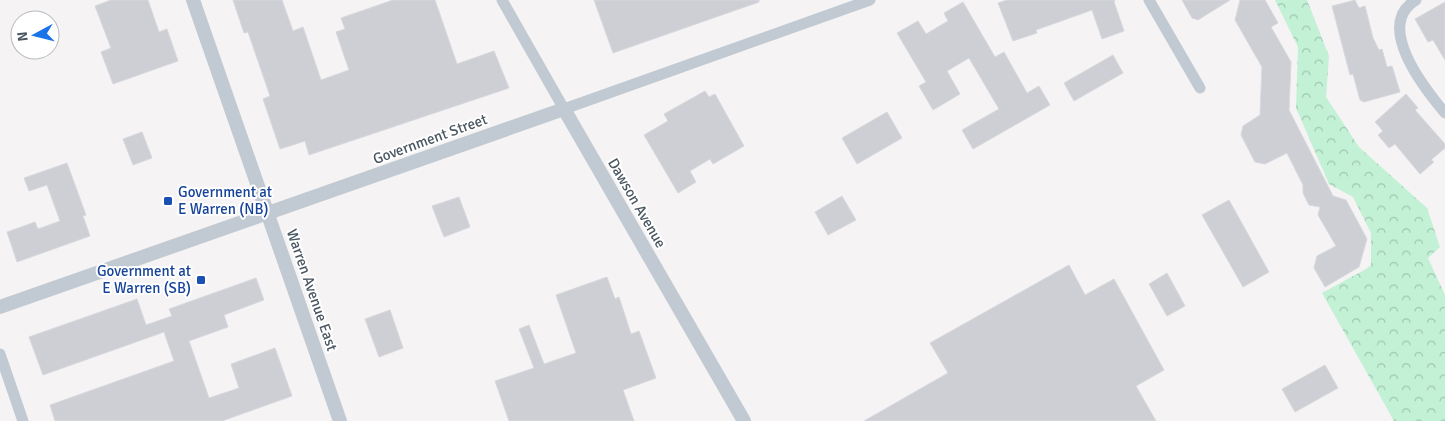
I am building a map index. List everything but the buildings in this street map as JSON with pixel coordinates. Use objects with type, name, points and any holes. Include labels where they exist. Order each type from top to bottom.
[{"type":"street","name":"Warren Avenue East","points":[[194,0],[340,421]]},
{"type":"street","name":"Dawson Avenue","points":[[502,0],[744,421]]},
{"type":"street","name":"Government Street","points":[[0,307],[870,0]]},
{"type":"street","points":[[1149,0],[1200,88]]},
{"type":"street","points":[[1416,0],[1402,12],[1398,21],[1398,33],[1422,85],[1445,113]]},
{"type":"street","points":[[0,354],[24,421]]},
{"type":"green space","points":[[1275,0],[1307,0],[1329,56],[1326,97],[1359,147],[1427,208],[1440,247],[1428,258],[1445,295],[1445,421],[1394,421],[1322,293],[1371,265],[1371,233],[1353,197],[1329,184],[1296,108],[1298,47]]},
{"type":"place","name":"Government at E Warren (NB)","points":[[168,201]]},
{"type":"place","name":"Government at E Warren (SB)","points":[[201,280]]}]
